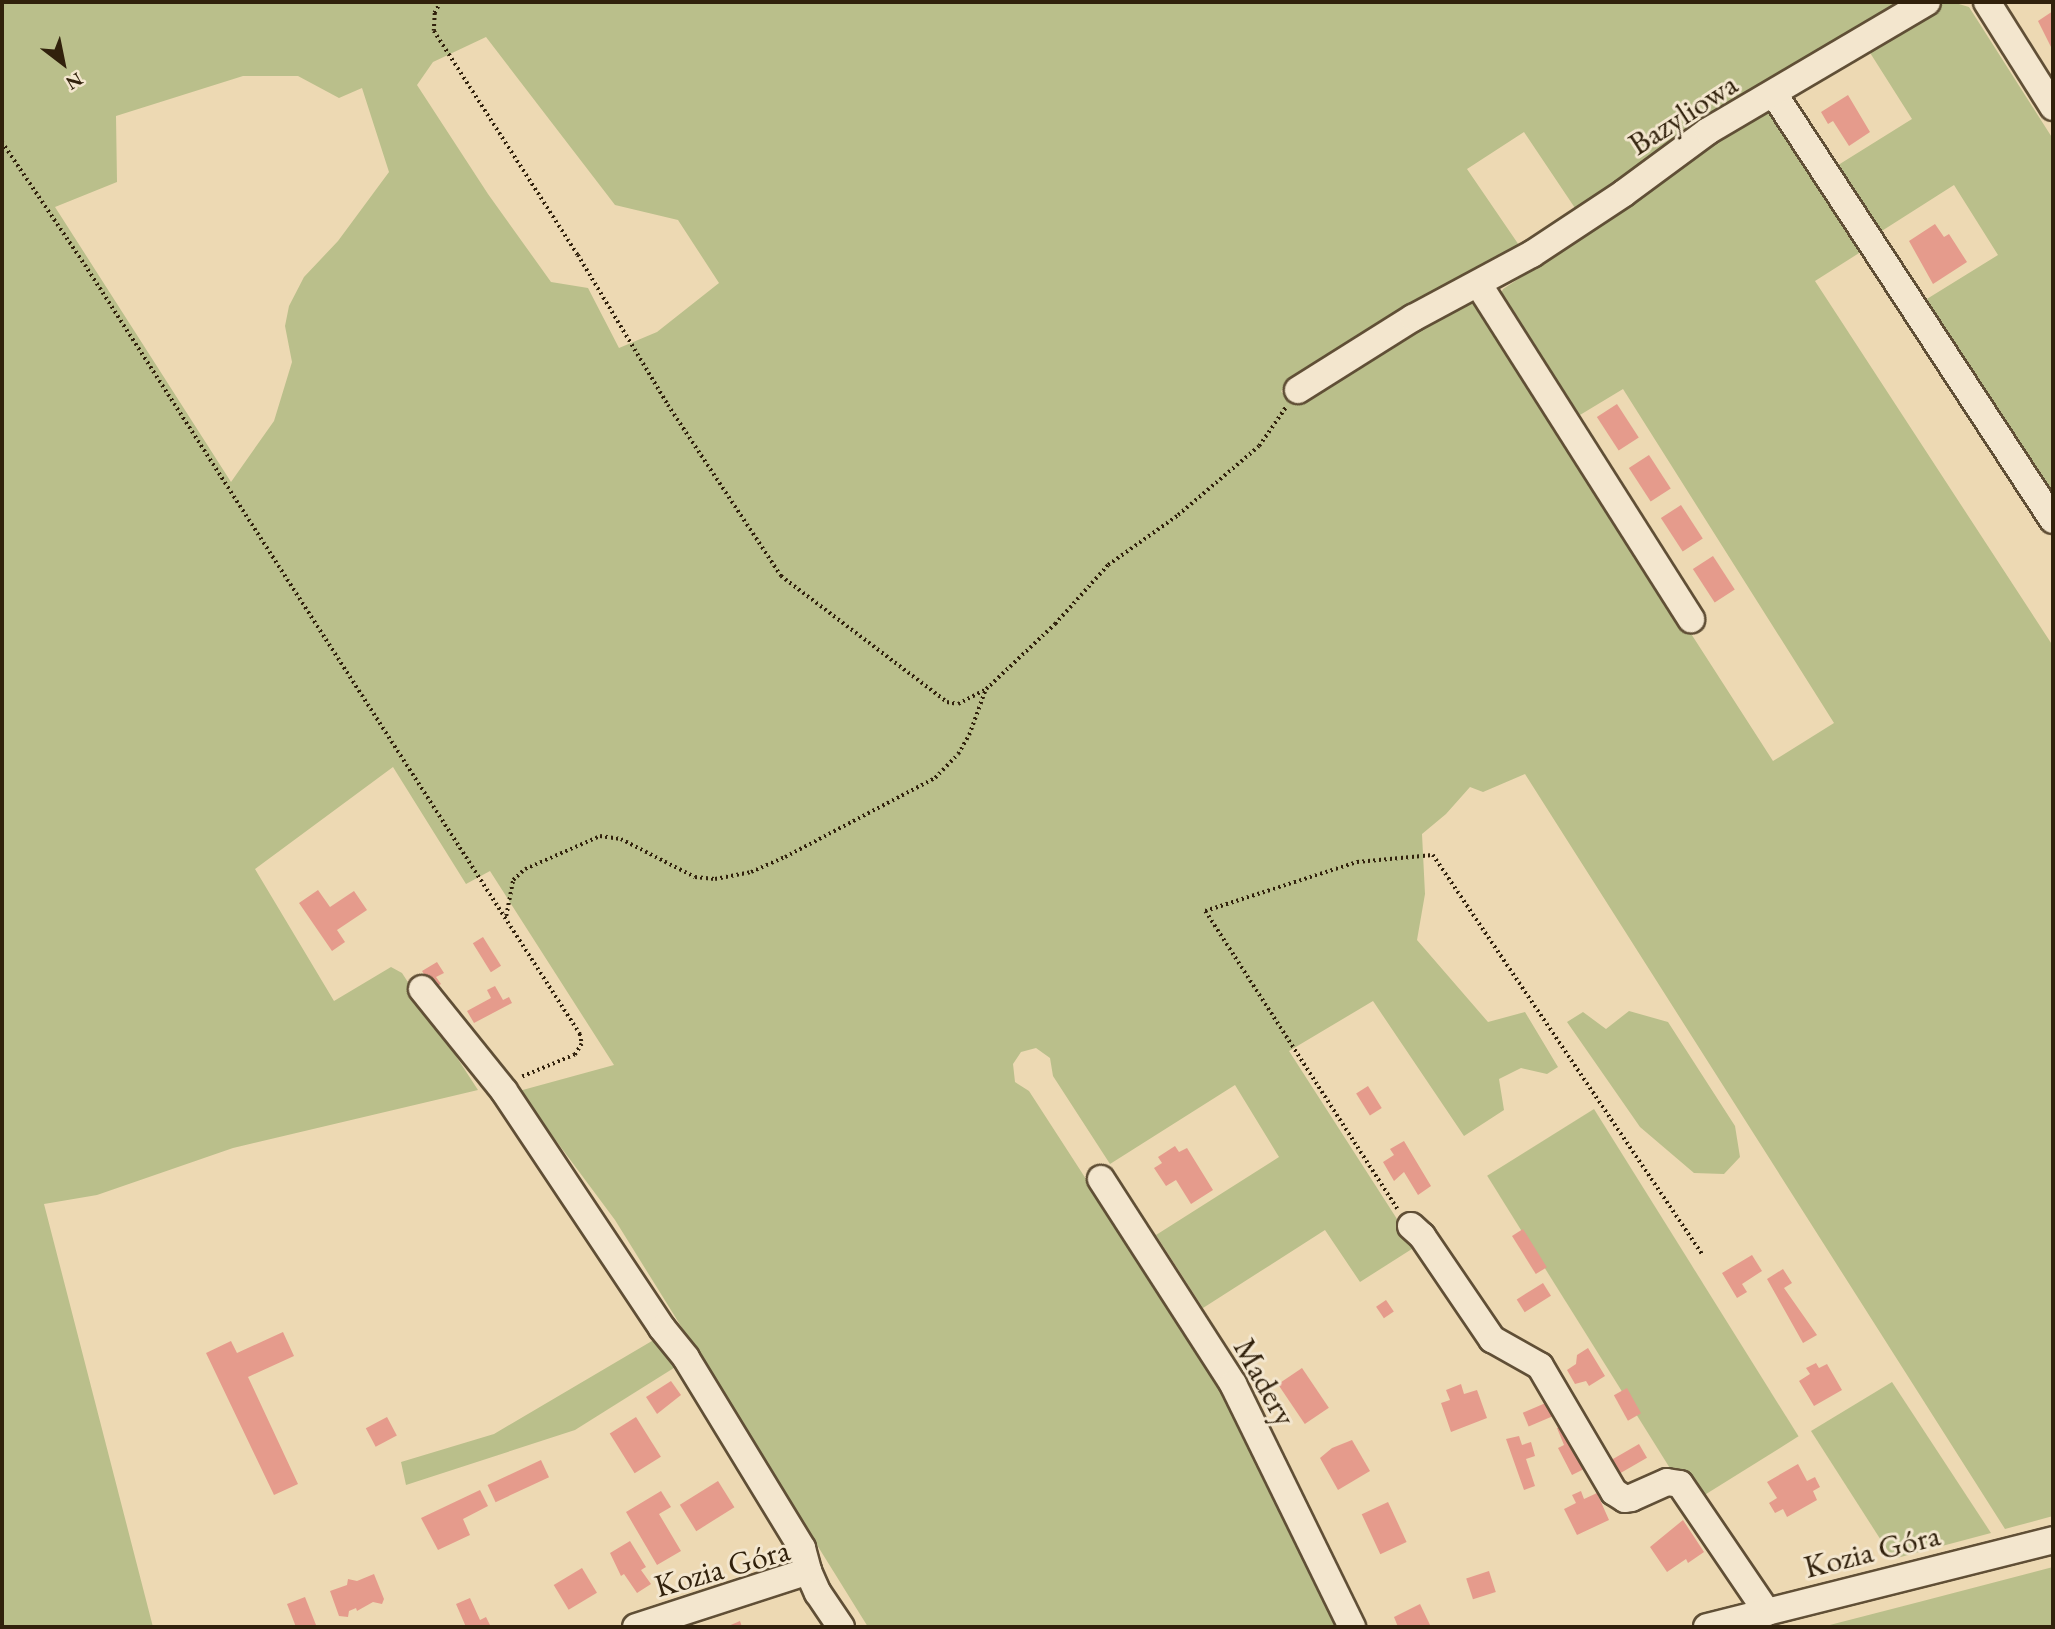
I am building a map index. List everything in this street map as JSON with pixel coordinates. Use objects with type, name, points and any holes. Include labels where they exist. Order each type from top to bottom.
[{"type":"street","name":"Bazyliowa","points":[[1298,390],[1413,318],[1479,285],[1624,193],[1708,131],[1774,94],[1886,12],[1927,2]]},
{"type":"street","points":[[1987,2],[2053,107]]},
{"type":"street","points":[[1774,94],[2053,520]]},
{"type":"street","points":[[1479,285],[1691,619]]},
{"type":"street","points":[[422,989],[504,1091],[662,1328],[686,1358],[802,1548],[808,1571]]},
{"type":"street","name":"Madery","points":[[1101,1179],[1233,1384],[1352,1627]]},
{"type":"street","points":[[1411,1226],[1422,1236],[1492,1339],[1541,1366],[1614,1492],[1625,1499],[1667,1482],[1680,1484],[1767,1612]]},
{"type":"street","name":"Kozia Góra","points":[[1707,1627],[2053,1540]]},
{"type":"street","name":"Kozia Góra","points":[[636,1627],[808,1571],[841,1627]]},
{"type":"path","points":[[441,2],[435,13],[434,31],[578,255],[668,405],[781,576],[947,702],[958,704],[986,689],[1055,624],[1108,565],[1178,515],[1259,446],[1298,390]]},
{"type":"path","points":[[2,142],[93,277],[580,1034],[582,1044],[575,1055],[522,1077],[504,1091]]},
{"type":"path","points":[[505,918],[513,880],[525,869],[600,836],[621,839],[695,877],[715,879],[742,875],[785,857],[935,778],[964,745],[986,689]]},
{"type":"path","points":[[1411,1226],[1400,1214],[1205,911],[1357,862],[1433,855],[1702,1254]]},
{"type":"green space","points":[[2,2],[1900,2],[1579,214],[1524,132],[1467,169],[1523,251],[1423,301],[1281,391],[1289,402],[1388,341],[1473,295],[1773,761],[1834,723],[1623,389],[1575,418],[1499,298],[1503,289],[1543,263],[1541,259],[1696,159],[1722,136],[1775,107],[1867,248],[1815,281],[2053,646],[2053,1516],[2005,1529],[1525,774],[1483,792],[1470,787],[1446,814],[1422,834],[1425,894],[1417,940],[1488,1022],[1525,1012],[1558,1067],[1547,1074],[1521,1068],[1499,1079],[1504,1110],[1464,1136],[1373,1001],[1289,1051],[1415,1247],[1360,1282],[1325,1230],[1203,1308],[1156,1235],[1279,1157],[1235,1085],[1110,1164],[1053,1076],[1050,1058],[1036,1048],[1021,1052],[1013,1064],[1015,1082],[1029,1091],[1211,1372],[1339,1627],[868,1627],[615,1220],[519,1091],[614,1065],[490,871],[466,884],[393,767],[255,869],[334,1001],[391,967],[402,973],[478,1090],[233,1148],[97,1195],[44,1204],[153,1627],[2,1627]],"holes":[[[486,37],[615,205],[678,220],[719,283],[657,332],[619,348],[588,288],[551,282],[488,194],[417,85],[433,62]],[[243,76],[298,76],[339,98],[362,88],[389,172],[338,241],[304,277],[289,306],[285,326],[292,362],[274,421],[231,482],[55,207],[117,182],[116,116]]]},
{"type":"green space","points":[[1937,2],[1952,2],[1969,7],[2053,139],[2053,506],[1922,302],[1998,255],[1954,185],[1877,234],[1835,167],[1912,119],[1867,48]]},
{"type":"green space","points":[[1629,1011],[1668,1022],[1735,1126],[1740,1157],[1724,1174],[1694,1173],[1640,1127],[1567,1022],[1583,1012],[1606,1029]]},
{"type":"green space","points":[[1594,1109],[1799,1436],[1692,1503],[1487,1176]]},
{"type":"green space","points":[[657,1338],[677,1366],[575,1430],[406,1485],[401,1462],[494,1434]]},
{"type":"green space","points":[[1892,1382],[1991,1533],[1893,1559],[1811,1431]]},
{"type":"green space","points":[[2053,1567],[2053,1627],[1822,1627],[1919,1602]]},
{"type":"building","points":[[2053,11],[2053,51],[2038,21]]},
{"type":"building","points":[[1848,95],[1870,132],[1849,146],[1833,121],[1828,124],[1821,112]]},
{"type":"building","points":[[1935,224],[1944,237],[1949,234],[1967,262],[1933,284],[1909,241]]},
{"type":"building","points":[[1617,404],[1639,438],[1619,451],[1597,417]]},
{"type":"building","points":[[1649,455],[1671,489],[1651,502],[1629,468]]},
{"type":"building","points":[[1681,505],[1703,539],[1683,552],[1661,518]]},
{"type":"building","points":[[1713,556],[1735,590],[1715,603],[1693,569]]},
{"type":"building","points":[[318,890],[330,907],[354,891],[367,910],[337,930],[345,942],[332,951],[299,903]]},
{"type":"building","points":[[483,937],[501,966],[491,972],[473,943]]},
{"type":"building","points":[[437,962],[444,973],[436,977],[441,984],[433,989],[422,971]]},
{"type":"building","points":[[495,986],[503,1000],[509,997],[512,1003],[474,1023],[467,1011],[491,998],[487,990]]},
{"type":"building","points":[[1368,1086],[1382,1108],[1370,1115],[1356,1093]]},
{"type":"building","points":[[1404,1141],[1431,1186],[1418,1195],[1404,1172],[1394,1181],[1383,1162],[1394,1155],[1390,1149]]},
{"type":"building","points":[[1175,1146],[1179,1152],[1187,1148],[1213,1190],[1191,1204],[1176,1180],[1166,1186],[1154,1168],[1162,1163],[1158,1157]]},
{"type":"building","points":[[1523,1229],[1547,1267],[1536,1274],[1512,1236]]},
{"type":"building","points":[[1752,1255],[1762,1271],[1742,1284],[1747,1292],[1737,1298],[1722,1273]]},
{"type":"building","points":[[1783,1269],[1792,1283],[1784,1288],[1817,1335],[1803,1343],[1767,1279]]},
{"type":"building","points":[[1543,1283],[1551,1296],[1525,1312],[1517,1299]]},
{"type":"building","points":[[1386,1300],[1394,1312],[1384,1318],[1376,1307]]},
{"type":"building","points":[[283,1332],[294,1356],[248,1377],[298,1484],[274,1495],[206,1353],[231,1341],[237,1353]]},
{"type":"building","points":[[1588,1348],[1605,1376],[1589,1386],[1586,1381],[1575,1384],[1567,1370],[1576,1364],[1577,1355]]},
{"type":"building","points":[[1816,1363],[1819,1368],[1827,1364],[1842,1390],[1814,1406],[1799,1381],[1810,1374],[1806,1368]]},
{"type":"building","points":[[1302,1368],[1329,1408],[1305,1424],[1278,1384]]},
{"type":"building","points":[[671,1381],[681,1395],[657,1414],[646,1397]]},
{"type":"building","points":[[1461,1384],[1464,1394],[1477,1390],[1487,1418],[1451,1432],[1441,1403],[1450,1400],[1446,1390]]},
{"type":"building","points":[[1627,1388],[1641,1413],[1628,1421],[1614,1395]]},
{"type":"building","points":[[1555,1399],[1561,1413],[1529,1426],[1523,1413]]},
{"type":"building","points":[[387,1417],[397,1436],[376,1447],[366,1428]]},
{"type":"building","points":[[636,1417],[661,1457],[635,1473],[610,1433]]},
{"type":"building","points":[[1567,1423],[1592,1465],[1572,1475],[1558,1448],[1564,1445],[1557,1428]]},
{"type":"building","points":[[1519,1436],[1522,1445],[1531,1442],[1535,1456],[1526,1459],[1535,1486],[1524,1490],[1506,1439]]},
{"type":"building","points":[[1352,1440],[1370,1471],[1338,1490],[1320,1458],[1332,1448]]},
{"type":"building","points":[[1639,1444],[1647,1458],[1618,1475],[1610,1461]]},
{"type":"building","points":[[541,1460],[549,1477],[496,1502],[488,1485]]},
{"type":"building","points":[[1798,1464],[1807,1481],[1815,1477],[1820,1487],[1813,1491],[1817,1500],[1787,1517],[1783,1509],[1775,1513],[1769,1503],[1777,1498],[1767,1482]]},
{"type":"building","points":[[718,1481],[734,1507],[696,1531],[680,1505]]},
{"type":"building","points":[[480,1490],[488,1506],[463,1519],[470,1535],[438,1550],[421,1518]]},
{"type":"building","points":[[661,1491],[671,1507],[659,1514],[681,1551],[657,1565],[626,1512]]},
{"type":"building","points":[[1581,1491],[1584,1499],[1597,1493],[1609,1520],[1577,1535],[1564,1509],[1576,1503],[1572,1495]]},
{"type":"building","points":[[1388,1502],[1407,1542],[1380,1554],[1362,1514]]},
{"type":"building","points":[[1683,1520],[1704,1552],[1688,1563],[1686,1559],[1667,1572],[1650,1547]]},
{"type":"building","points":[[630,1541],[646,1567],[641,1570],[651,1584],[637,1593],[624,1574],[621,1576],[610,1553]]},
{"type":"building","points":[[582,1568],[597,1593],[569,1610],[554,1585]]},
{"type":"building","points":[[1489,1571],[1496,1592],[1473,1599],[1466,1578]]},
{"type":"building","points":[[374,1574],[384,1599],[382,1604],[373,1602],[357,1611],[356,1608],[349,1611],[348,1617],[339,1616],[330,1591],[347,1585],[348,1579],[357,1581]]},
{"type":"building","points":[[305,1597],[316,1625],[296,1627],[287,1604]]},
{"type":"building","points":[[470,1598],[480,1620],[486,1617],[491,1627],[466,1627],[456,1604]]},
{"type":"building","points":[[1420,1604],[1431,1627],[1398,1627],[1394,1617]]},
{"type":"building","points":[[740,1621],[742,1627],[726,1627]]}]
